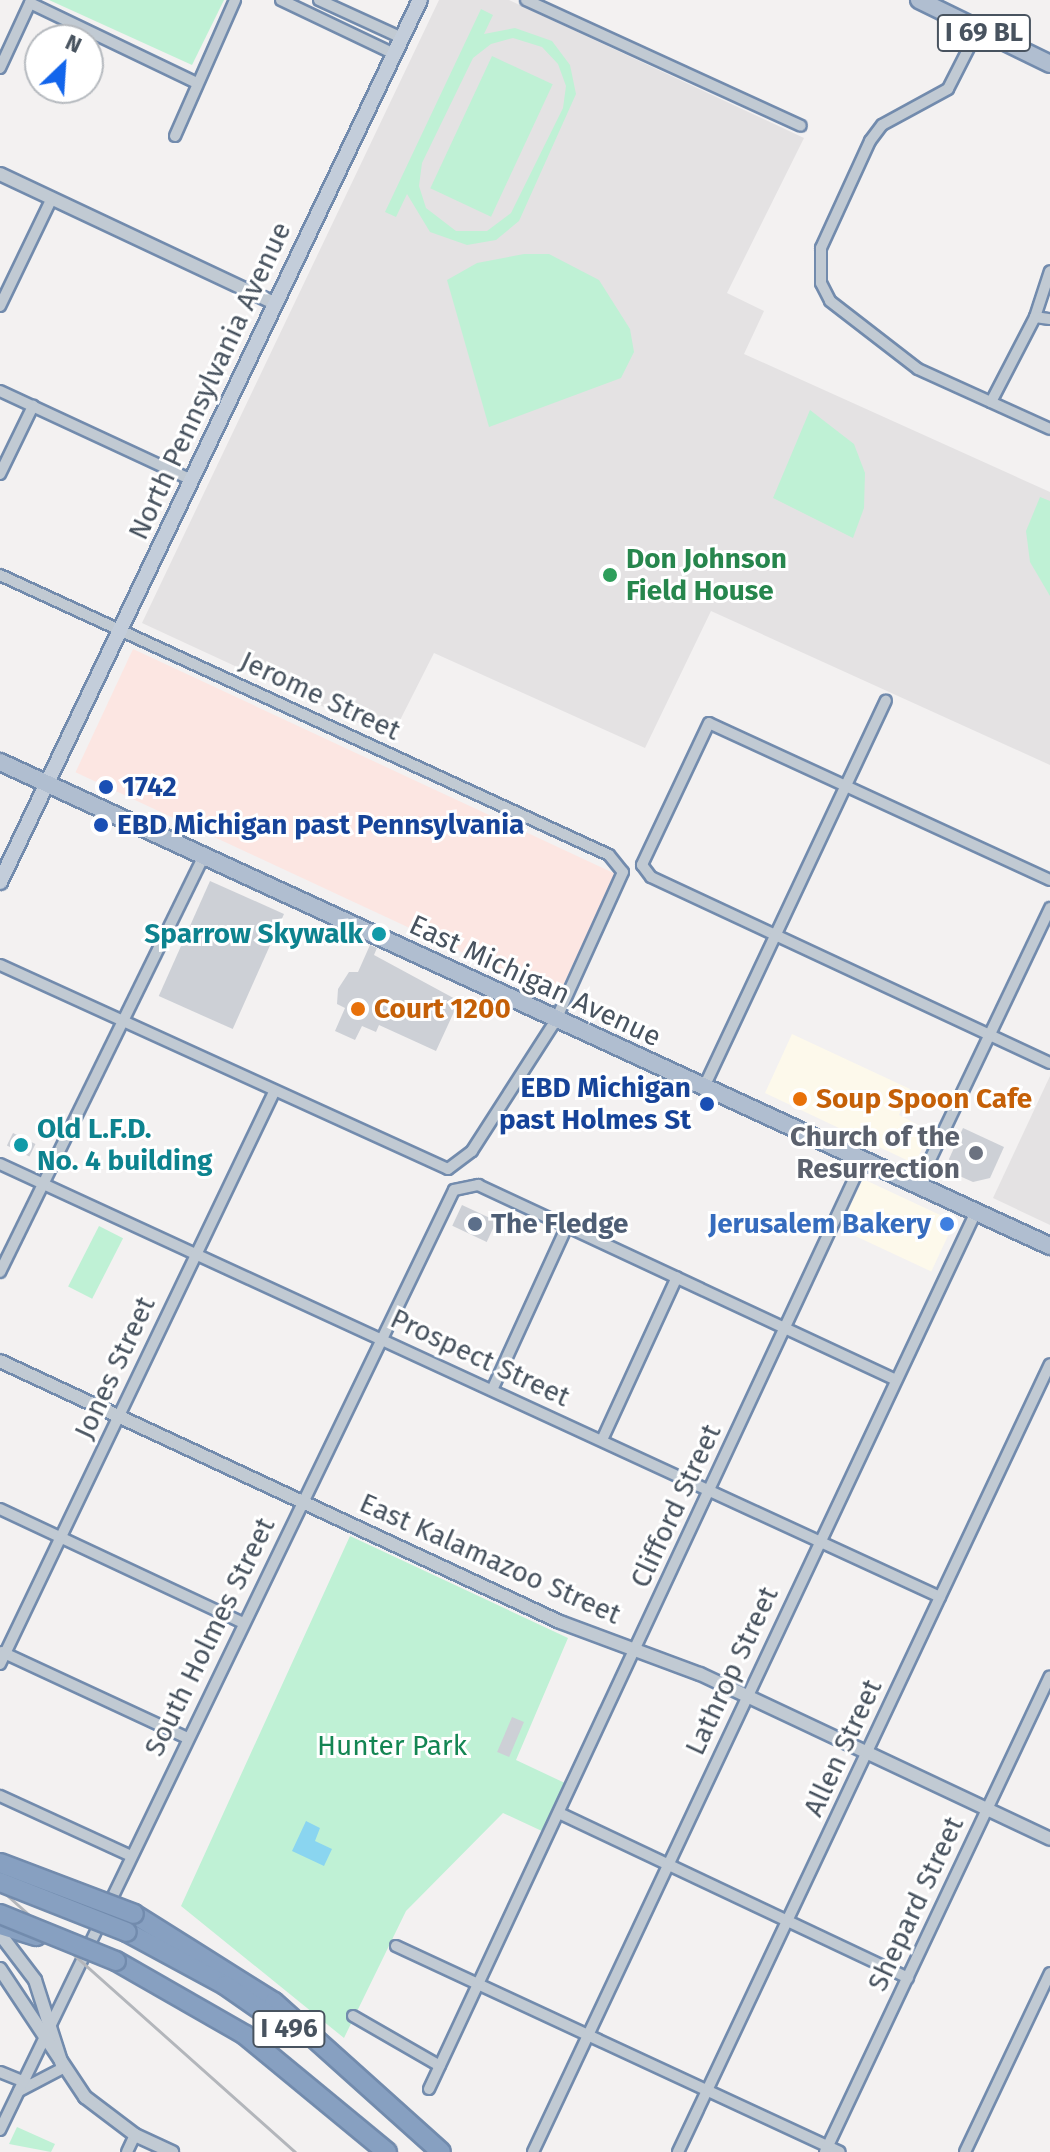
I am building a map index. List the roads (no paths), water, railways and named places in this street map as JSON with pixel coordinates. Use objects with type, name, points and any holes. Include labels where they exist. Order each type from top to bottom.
[{"type":"highway","points":[[0,1863],[134,1914],[274,2002],[441,2152]]},
{"type":"highway","name":"I 496","points":[[0,1882],[127,1932],[276,2020],[434,2152]]},
{"type":"highway","name":"I 496","points":[[0,1914],[173,1990],[277,2058],[387,2152]]},
{"type":"highway","points":[[0,1925],[113,1963]]},
{"type":"main road","name":"North Pennsylvania Avenue","points":[[0,882],[420,0]]},
{"type":"main road","name":"I 69 BL","points":[[919,0],[940,4],[978,30],[1050,64]]},
{"type":"main road","name":"East Michigan Avenue","points":[[0,762],[1050,1246]]},
{"type":"street","points":[[175,136],[235,0]]},
{"type":"street","points":[[281,0],[394,54]]},
{"type":"street","points":[[319,0],[402,38]]},
{"type":"street","points":[[526,0],[801,126]]},
{"type":"street","points":[[0,68],[30,3],[197,83]]},
{"type":"street","points":[[978,30],[948,89],[882,125],[870,141],[821,248],[821,283],[830,301],[918,369],[1050,429]]},
{"type":"street","points":[[0,174],[276,304]]},
{"type":"street","points":[[0,306],[52,198]]},
{"type":"street","points":[[991,402],[1035,317],[1050,271]]},
{"type":"street","points":[[1035,317],[1050,319]]},
{"type":"street","points":[[0,391],[192,480]]},
{"type":"street","points":[[0,474],[33,406]]},
{"type":"street","name":"Jerome Street","points":[[0,575],[618,862],[620,885],[556,1020]]},
{"type":"street","points":[[704,1087],[886,701]]},
{"type":"street","points":[[1050,880],[709,723],[643,858],[651,877],[1050,1063]]},
{"type":"street","points":[[0,1272],[204,856]]},
{"type":"street","points":[[918,1185],[1050,908]]},
{"type":"street","points":[[0,965],[432,1166],[455,1168],[472,1151],[556,1020]]},
{"type":"street","name":"Jones Street","points":[[2,1656],[274,1092]]},
{"type":"street","name":"Clifford Street","points":[[429,2089],[863,1160]]},
{"type":"street","name":"Prospect Street","points":[[0,1164],[940,1597]]},
{"type":"street","name":"South Holmes Street","points":[[0,2130],[447,1197],[461,1185],[478,1185],[567,1226]]},
{"type":"street","name":"Lathrop Street","points":[[533,2152],[894,1379],[976,1212]]},
{"type":"street","points":[[492,1390],[567,1226],[894,1379]]},
{"type":"street","points":[[602,1440],[677,1277]]},
{"type":"street","name":"East Kalamazoo Street","points":[[0,1361],[560,1622],[636,1648],[747,1695],[1050,1839]]},
{"type":"street","name":"Allen Street","points":[[678,2152],[1050,1364]]},
{"type":"street","points":[[0,1509],[243,1623]]},
{"type":"street","points":[[2,1656],[187,1738]]},
{"type":"street","name":"Shepard Street","points":[[826,2149],[1050,1676]]},
{"type":"street","points":[[0,1796],[131,1856]]},
{"type":"street","points":[[559,1813],[908,1978]]},
{"type":"street","points":[[0,1934],[29,1970],[51,2021],[63,2068]]},
{"type":"street","points":[[396,1946],[707,2090],[826,2149],[840,2152]]},
{"type":"street","points":[[0,1969],[63,2068],[96,2108],[135,2135],[172,2152]]},
{"type":"street","points":[[965,2152],[1050,1973]]},
{"type":"street","points":[[353,2016],[440,2066]]},
{"type":"street","points":[[0,2072],[23,2085],[63,2068]]},
{"type":"street","points":[[127,2152],[135,2135]]},
{"type":"water","points":[[306,1821],[320,1828],[315,1841],[332,1849],[324,1866],[292,1851]]},
{"type":"railway","points":[[0,1889],[295,2152]]},
{"type":"place","name":"Don Johnson Field House","points":[[610,575]]},
{"type":"place","name":"1742","points":[[106,787]]},
{"type":"place","name":"EBD Michigan past Pennsylvania","points":[[101,825]]},
{"type":"place","name":"Sparrow Skywalk","points":[[379,934]]},
{"type":"place","name":"Court 1200","points":[[358,1009]]},
{"type":"place","name":"Soup Spoon Cafe","points":[[800,1099]]},
{"type":"place","name":"EBD Michigan past Holmes St","points":[[707,1104]]},
{"type":"place","name":"Old L.F.D. No. 4 building","points":[[21,1145]]},
{"type":"place","name":"Church of the Resurrection","points":[[976,1153]]},
{"type":"place","name":"The Fledge","points":[[475,1224]]},
{"type":"place","name":"Jerusalem Bakery","points":[[947,1224]]},
{"type":"park label","name":"Hunter Park","points":[[392,1746]]}]
